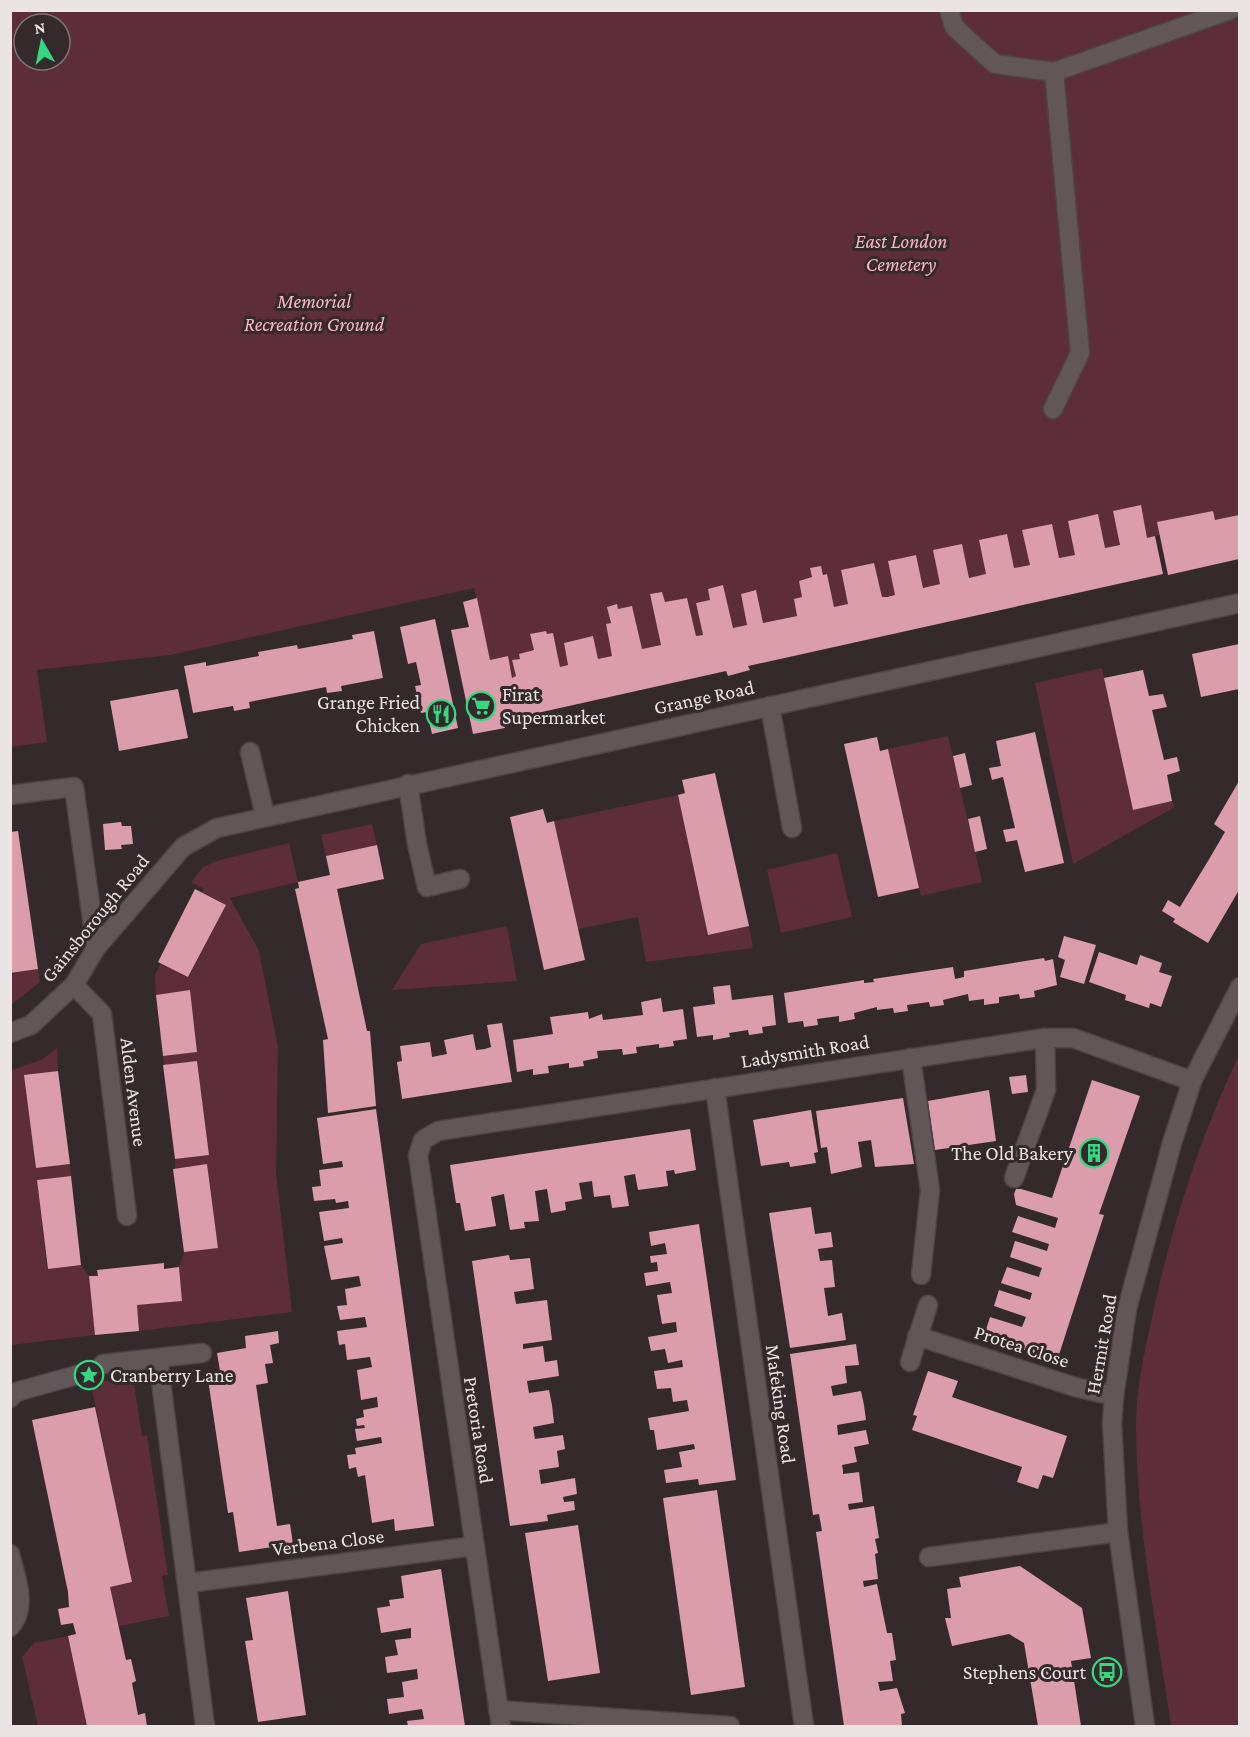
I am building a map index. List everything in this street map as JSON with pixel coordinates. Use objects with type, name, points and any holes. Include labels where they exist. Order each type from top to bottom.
[{"type":"street","points":[[949,10],[954,27],[995,64],[1054,72],[1230,10]]},
{"type":"street","points":[[1053,409],[1080,353],[1054,72]]},
{"type":"street","name":"Grange Road","points":[[183,847],[217,828],[265,816],[1239,603]]},
{"type":"street","points":[[770,706],[792,828]]},
{"type":"street","points":[[250,752],[265,816]]},
{"type":"street","points":[[408,784],[417,844],[427,887],[460,879]]},
{"type":"street","points":[[10,795],[74,787],[96,948]]},
{"type":"street","name":"Gainsborough Road","points":[[10,1033],[31,1025],[74,986],[96,948],[183,847]]},
{"type":"street","name":"Alden Avenue","points":[[74,986],[102,1014],[127,1216]]},
{"type":"street","name":"Hermit Road","points":[[1145,1726],[1118,1533],[1112,1423],[1114,1396],[1127,1309],[1192,1081],[1239,987]]},
{"type":"street","points":[[1014,1178],[1046,1090],[1045,1038]]},
{"type":"street","name":"Ladysmith Road","points":[[423,1140],[438,1131],[1045,1038],[1073,1038],[1192,1081]]},
{"type":"street","points":[[911,1058],[930,1190],[921,1275]]},
{"type":"street","name":"Mafeking Road","points":[[715,1088],[804,1726]]},
{"type":"street","name":"Pretoria Road","points":[[423,1140],[418,1155],[500,1718]]},
{"type":"street","points":[[910,1362],[928,1305]]},
{"type":"street","name":"Protea Close","points":[[917,1336],[1075,1387],[1114,1396]]},
{"type":"street","points":[[103,1364],[202,1353]]},
{"type":"street","points":[[158,1358],[205,1726]]},
{"type":"street","points":[[10,1398],[16,1392],[84,1373]]},
{"type":"street","points":[[930,1557],[1118,1533]]},
{"type":"street","name":"Verbena Close","points":[[188,1583],[474,1546]]},
{"type":"street","points":[[10,1554],[20,1597],[16,1620],[10,1627]]},
{"type":"street","points":[[500,1718],[730,1726]]},
{"type":"green space","points":[[10,11],[1239,11],[1239,515],[1147,538],[1140,506],[1113,511],[1120,545],[1105,548],[1098,515],[1069,521],[1075,555],[1014,568],[1007,535],[979,541],[986,574],[969,578],[962,545],[940,584],[923,588],[916,555],[888,561],[895,595],[882,597],[874,563],[841,570],[848,604],[834,607],[827,574],[810,569],[812,577],[799,581],[802,597],[794,599],[797,616],[763,623],[755,590],[741,594],[747,625],[733,628],[723,585],[708,589],[710,600],[696,603],[703,635],[696,636],[687,598],[665,602],[662,592],[650,594],[661,645],[642,649],[632,606],[618,609],[616,605],[608,606],[611,623],[606,624],[612,656],[598,659],[593,636],[564,643],[568,665],[560,667],[553,634],[547,634],[546,631],[530,634],[534,650],[520,654],[520,659],[512,660],[516,676],[512,678],[508,656],[490,660],[474,588],[170,655],[37,670],[47,742],[11,747]]},
{"type":"green space","points":[[1102,668],[1133,810],[1172,801],[1175,807],[1073,864],[1035,683]]},
{"type":"green space","points":[[948,736],[982,882],[921,896],[888,749]]},
{"type":"green space","points":[[678,795],[708,935],[749,926],[753,948],[646,962],[638,917],[578,929],[554,821]]},
{"type":"green space","points":[[372,824],[377,845],[326,856],[321,835]]},
{"type":"green space","points":[[289,843],[298,882],[230,898],[259,951],[278,1047],[276,1173],[292,1312],[139,1331],[137,1305],[182,1301],[179,1267],[184,1252],[217,1248],[207,1165],[175,1168],[175,1159],[209,1154],[197,1062],[164,1065],[163,1056],[197,1052],[190,991],[156,995],[155,974],[161,963],[189,977],[226,905],[202,892],[204,889],[191,882],[203,867],[220,860]]},
{"type":"green space","points":[[837,853],[852,917],[781,933],[767,870]]},
{"type":"green space","points":[[507,926],[517,981],[392,990],[421,944]]},
{"type":"green space","points":[[38,969],[40,982],[11,1005],[10,973]]},
{"type":"green space","points":[[57,1048],[58,1071],[25,1076],[36,1168],[70,1164],[71,1176],[37,1180],[47,1269],[81,1265],[89,1276],[95,1335],[11,1345],[10,1071],[43,1059]]},
{"type":"green space","points":[[1239,1055],[1239,1726],[1171,1726],[1143,1538],[1137,1462],[1137,1399],[1151,1322],[1167,1254],[1187,1186],[1211,1119]]},
{"type":"green space","points":[[133,1377],[142,1436],[147,1435],[168,1575],[162,1576],[169,1616],[119,1626],[110,1587],[132,1582],[92,1389],[101,1388],[100,1382]]},
{"type":"green space","points":[[68,1636],[87,1726],[38,1726],[22,1657],[34,1643]]},
{"type":"building","points":[[1141,505],[1147,538],[1155,536],[1163,574],[748,666],[750,670],[728,676],[726,671],[524,716],[503,721],[505,728],[473,734],[451,630],[469,627],[463,602],[477,598],[490,660],[508,656],[512,678],[516,676],[512,660],[520,659],[519,654],[534,650],[530,634],[546,631],[547,634],[553,633],[560,667],[568,665],[564,643],[593,636],[598,659],[612,656],[606,624],[611,623],[607,607],[617,604],[618,609],[632,606],[642,649],[661,645],[650,594],[662,592],[665,602],[687,598],[696,636],[703,635],[696,603],[710,600],[708,589],[723,585],[733,628],[747,625],[741,594],[756,590],[763,623],[797,616],[794,599],[802,597],[799,581],[812,577],[810,568],[821,566],[823,575],[827,574],[834,607],[848,604],[841,570],[874,563],[882,597],[887,597],[895,595],[888,561],[916,555],[923,588],[940,584],[933,550],[962,544],[969,578],[986,574],[979,540],[1007,534],[1014,568],[1030,565],[1022,530],[1052,524],[1059,558],[1075,555],[1068,521],[1098,514],[1105,548],[1120,545],[1113,511]]},
{"type":"building","points":[[1213,511],[1215,520],[1239,515],[1239,559],[1168,575],[1157,522]]},
{"type":"building","points":[[435,619],[458,728],[432,734],[427,712],[421,713],[415,686],[421,685],[416,662],[408,664],[400,627]]},
{"type":"building","points":[[374,631],[383,678],[341,686],[342,691],[327,693],[326,687],[249,702],[250,708],[234,711],[233,706],[193,713],[184,666],[206,662],[206,666],[259,656],[258,652],[297,645],[298,649],[353,639],[352,635]]},
{"type":"building","points":[[1239,644],[1239,689],[1201,697],[1192,654]]},
{"type":"building","points":[[1143,670],[1149,696],[1163,694],[1167,707],[1152,710],[1164,760],[1177,757],[1180,771],[1167,775],[1172,801],[1133,810],[1104,678]]},
{"type":"building","points":[[178,689],[188,738],[119,751],[110,701]]},
{"type":"building","points":[[1035,732],[1064,863],[1025,872],[1017,840],[1006,842],[1003,830],[1015,828],[1003,777],[992,780],[989,768],[1001,766],[996,741]]},
{"type":"building","points":[[877,737],[880,751],[888,749],[919,888],[878,897],[844,744]]},
{"type":"building","points":[[965,753],[972,785],[960,788],[953,756]]},
{"type":"building","points":[[715,773],[749,926],[708,935],[678,795],[685,793],[682,780]]},
{"type":"building","points":[[1239,781],[1239,890],[1208,943],[1173,922],[1175,919],[1162,911],[1168,900],[1180,907],[1208,861],[1225,832],[1214,824]]},
{"type":"building","points":[[543,809],[547,823],[554,821],[585,960],[544,970],[510,817]]},
{"type":"building","points":[[980,816],[987,849],[975,852],[968,819]]},
{"type":"building","points":[[121,822],[122,826],[131,826],[133,844],[121,845],[122,849],[105,850],[103,824]]},
{"type":"building","points":[[18,831],[38,969],[10,973],[10,832]]},
{"type":"building","points":[[377,845],[384,879],[337,889],[367,1031],[370,1031],[376,1106],[328,1113],[323,1040],[328,1039],[295,889],[299,888],[298,882],[330,875],[326,856]]},
{"type":"building","points":[[195,889],[226,905],[188,977],[158,962]]},
{"type":"building","points":[[1064,936],[1096,945],[1084,984],[1060,977],[1065,960],[1058,957]]},
{"type":"building","points":[[1099,952],[1137,965],[1140,955],[1162,963],[1159,972],[1172,976],[1161,1007],[1150,1003],[1149,1008],[1125,1000],[1126,995],[1089,982]]},
{"type":"building","points":[[1044,958],[1045,961],[1053,959],[1057,985],[1034,991],[1035,997],[1020,999],[1019,994],[999,997],[999,1003],[984,1005],[984,999],[969,1001],[968,994],[943,1000],[944,1005],[930,1007],[929,1002],[907,1005],[908,1011],[894,1013],[893,1008],[877,1010],[877,1007],[854,1013],[855,1019],[839,1022],[839,1016],[817,1019],[818,1025],[804,1027],[803,1021],[788,1023],[784,993],[864,980],[864,983],[874,982],[873,979],[953,967],[955,979],[964,977],[964,971]]},
{"type":"building","points":[[730,985],[732,1000],[773,995],[776,1025],[762,1027],[763,1033],[749,1035],[748,1030],[729,1033],[730,1037],[713,1040],[713,1035],[697,1037],[693,1007],[715,1004],[713,987]]},
{"type":"building","points":[[190,990],[197,1052],[163,1056],[156,995]]},
{"type":"building","points":[[661,998],[663,1012],[683,1009],[687,1039],[673,1041],[674,1046],[659,1048],[659,1044],[636,1047],[637,1053],[623,1055],[622,1049],[597,1051],[598,1058],[583,1061],[584,1066],[569,1068],[569,1063],[548,1066],[549,1073],[533,1075],[533,1069],[517,1072],[513,1040],[553,1034],[550,1017],[588,1012],[589,1019],[602,1014],[603,1020],[643,1015],[641,1002]]},
{"type":"building","points":[[502,1023],[512,1082],[402,1099],[397,1062],[402,1061],[400,1046],[430,1042],[432,1057],[447,1054],[444,1040],[473,1034],[476,1050],[485,1049],[491,1047],[487,1025]]},
{"type":"building","points":[[197,1061],[209,1155],[175,1159],[163,1065]]},
{"type":"building","points":[[58,1071],[70,1164],[36,1168],[24,1075]]},
{"type":"building","points":[[1026,1075],[1028,1092],[1012,1094],[1009,1077]]},
{"type":"building","points":[[1092,1080],[1140,1096],[1099,1214],[1104,1215],[1057,1361],[1015,1347],[1016,1343],[985,1333],[990,1317],[1022,1327],[1026,1317],[994,1306],[999,1290],[1030,1300],[1032,1293],[1001,1283],[1007,1267],[1039,1277],[1042,1268],[1010,1257],[1015,1241],[1047,1251],[1049,1244],[1012,1232],[1018,1216],[1055,1228],[1058,1218],[1016,1205],[1014,1194],[1016,1189],[1021,1189],[1052,1198]]},
{"type":"building","points":[[989,1090],[996,1141],[935,1150],[928,1101]]},
{"type":"building","points":[[903,1098],[914,1164],[875,1167],[871,1140],[858,1142],[862,1167],[831,1174],[827,1147],[821,1148],[816,1111]]},
{"type":"building","points":[[376,1109],[434,1526],[395,1531],[394,1519],[372,1523],[365,1475],[358,1477],[356,1467],[349,1469],[347,1455],[356,1454],[355,1448],[382,1443],[381,1437],[357,1441],[355,1429],[365,1428],[364,1425],[357,1426],[356,1419],[364,1417],[363,1410],[378,1407],[377,1397],[361,1400],[357,1370],[372,1367],[370,1357],[347,1360],[345,1344],[339,1345],[337,1331],[367,1327],[365,1317],[340,1320],[337,1306],[347,1305],[345,1289],[361,1286],[359,1276],[331,1280],[324,1246],[343,1243],[342,1238],[324,1241],[319,1212],[349,1208],[348,1201],[336,1203],[335,1199],[314,1201],[312,1187],[321,1186],[319,1170],[343,1167],[342,1161],[323,1164],[317,1118]]},
{"type":"building","points":[[811,1110],[818,1152],[814,1153],[816,1163],[790,1167],[789,1162],[761,1166],[753,1120]]},
{"type":"building","points":[[690,1129],[696,1170],[675,1174],[674,1170],[666,1171],[668,1186],[638,1190],[635,1174],[624,1176],[629,1206],[612,1208],[610,1195],[594,1197],[592,1181],[579,1183],[582,1199],[565,1202],[566,1210],[551,1213],[547,1189],[535,1191],[539,1221],[524,1222],[525,1228],[510,1230],[504,1194],[491,1197],[496,1226],[465,1231],[460,1203],[456,1203],[450,1165]]},
{"type":"building","points":[[207,1164],[218,1248],[184,1252],[173,1169]]},
{"type":"building","points":[[71,1176],[81,1265],[48,1269],[37,1180]]},
{"type":"building","points":[[811,1207],[815,1234],[831,1232],[833,1247],[818,1249],[820,1261],[832,1260],[835,1287],[824,1288],[828,1316],[842,1313],[846,1340],[790,1348],[769,1213]]},
{"type":"building","points":[[699,1224],[736,1480],[699,1485],[698,1479],[666,1483],[664,1470],[682,1467],[679,1452],[695,1449],[694,1444],[657,1450],[654,1430],[650,1430],[648,1418],[689,1411],[687,1400],[673,1402],[671,1388],[657,1389],[654,1371],[683,1367],[682,1360],[668,1363],[665,1349],[651,1351],[648,1337],[677,1332],[676,1322],[662,1324],[657,1295],[672,1293],[670,1282],[646,1286],[644,1273],[658,1271],[657,1262],[651,1263],[650,1256],[667,1254],[665,1243],[651,1246],[649,1232]]},
{"type":"building","points":[[509,1255],[510,1260],[530,1258],[534,1289],[514,1292],[516,1304],[547,1300],[552,1340],[523,1344],[523,1349],[543,1346],[545,1362],[557,1360],[559,1376],[527,1381],[529,1393],[549,1390],[552,1405],[554,1423],[533,1427],[535,1439],[563,1435],[565,1449],[557,1451],[559,1467],[539,1470],[541,1484],[575,1478],[577,1494],[563,1497],[564,1502],[574,1501],[575,1510],[547,1515],[548,1521],[510,1526],[472,1261]]},
{"type":"building","points":[[164,1263],[164,1269],[179,1267],[182,1301],[137,1305],[139,1331],[95,1335],[89,1276],[98,1276],[97,1270]]},
{"type":"building","points":[[278,1331],[279,1343],[270,1345],[273,1363],[265,1364],[268,1383],[256,1385],[277,1526],[290,1524],[293,1544],[239,1552],[233,1512],[228,1513],[207,1373],[220,1371],[217,1353],[246,1348],[245,1336]]},
{"type":"building","points":[[856,1344],[859,1365],[845,1366],[847,1383],[831,1386],[833,1396],[861,1391],[864,1405],[866,1420],[837,1425],[838,1435],[866,1430],[869,1444],[854,1447],[857,1462],[842,1465],[843,1474],[859,1472],[863,1502],[848,1504],[849,1510],[874,1506],[879,1538],[875,1539],[878,1553],[875,1554],[878,1579],[863,1581],[864,1587],[877,1584],[887,1633],[892,1633],[896,1660],[890,1661],[893,1681],[878,1682],[880,1691],[897,1688],[905,1713],[901,1714],[902,1726],[844,1726],[816,1532],[822,1531],[819,1514],[813,1515],[790,1354]]},
{"type":"building","points":[[928,1371],[958,1381],[952,1397],[1067,1436],[1053,1478],[1043,1475],[1038,1489],[1017,1482],[1022,1467],[912,1430],[917,1416],[913,1415]]},
{"type":"building","points":[[95,1407],[132,1582],[110,1587],[126,1660],[131,1659],[136,1681],[132,1683],[138,1715],[145,1713],[147,1726],[87,1726],[68,1636],[76,1634],[73,1623],[61,1625],[58,1609],[69,1607],[68,1592],[32,1420]]},
{"type":"building","points":[[717,1490],[745,1687],[691,1695],[663,1498]]},
{"type":"building","points":[[578,1525],[600,1673],[548,1681],[525,1533]]},
{"type":"building","points":[[1020,1566],[1082,1608],[1091,1658],[1071,1661],[1081,1726],[1038,1726],[1024,1643],[1009,1634],[952,1646],[945,1618],[951,1618],[947,1589],[961,1587],[959,1577]]},
{"type":"building","points":[[441,1569],[465,1726],[408,1726],[407,1721],[424,1719],[422,1709],[389,1714],[387,1699],[404,1697],[402,1682],[418,1679],[417,1669],[387,1673],[385,1657],[398,1655],[395,1640],[411,1638],[411,1628],[381,1633],[377,1608],[390,1606],[389,1600],[404,1598],[401,1576]]},
{"type":"building","points":[[288,1591],[306,1715],[258,1722],[245,1641],[253,1640],[246,1598]]},
{"type":"place","name":"Firat Supermarket","points":[[481,706]]},
{"type":"place","name":"Grange Fried Chicken","points":[[441,714]]},
{"type":"place","name":"The Old Bakery","points":[[1094,1153]]},
{"type":"place","name":"Cranberry Lane","points":[[89,1375]]},
{"type":"place","name":"Stephens Court","points":[[1107,1672]]},
{"type":"park label","name":"East London Cemetery","points":[[901,252]]},
{"type":"park label","name":"Memorial Recreation Ground","points":[[314,312]]}]
